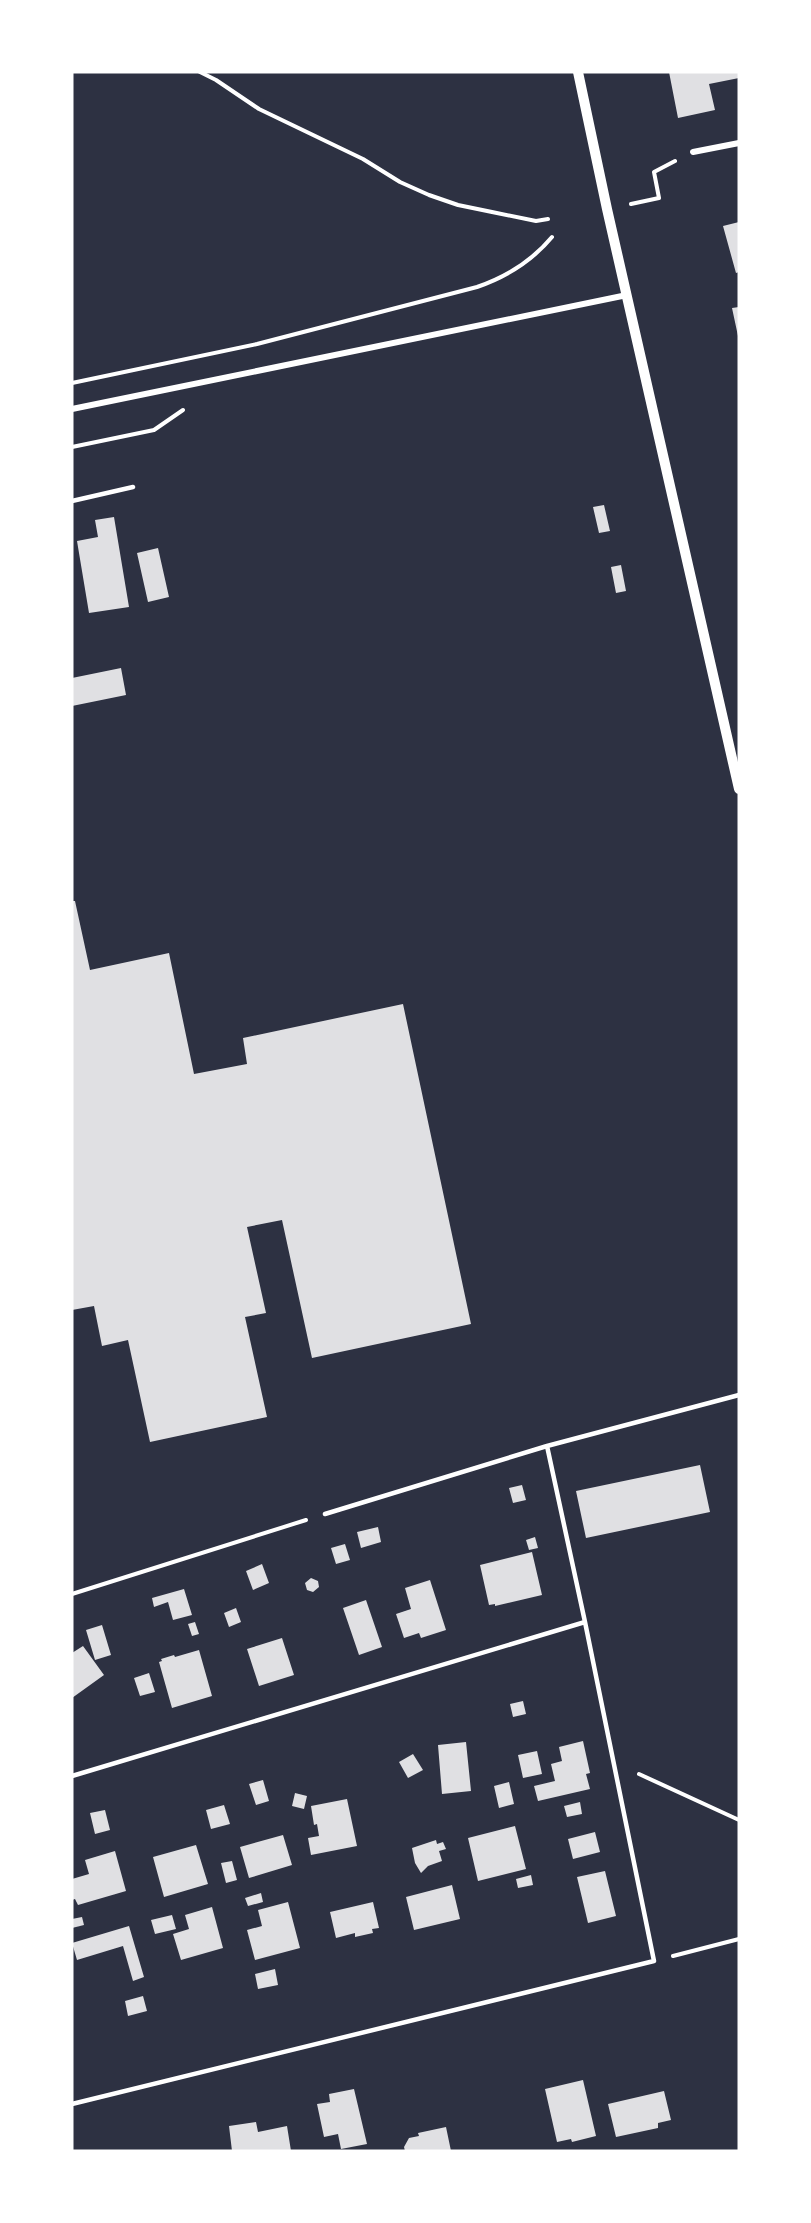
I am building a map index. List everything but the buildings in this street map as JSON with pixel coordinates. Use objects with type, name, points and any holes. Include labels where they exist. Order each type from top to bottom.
[{"type":"street","points":[[578,72],[739,789]]},
{"type":"street","points":[[693,152],[739,143]]},
{"type":"street","points":[[72,409],[627,295]]},
{"type":"lane","points":[[72,501],[133,487]]},
{"type":"lane","points":[[325,1514],[547,1446],[739,1395]]},
{"type":"lane","points":[[72,2104],[654,1961],[547,1446]]},
{"type":"lane","points":[[72,1776],[585,1622]]},
{"type":"path","points":[[200,72],[259,109],[354,154],[400,182],[429,195],[458,205],[536,221],[548,219]]},
{"type":"path","points":[[607,209],[660,198],[654,172],[693,152]]},
{"type":"path","points":[[72,383],[257,344],[477,287],[497,280],[514,270],[552,237]]},
{"type":"path","points":[[72,1594],[325,1514]]},
{"type":"path","points":[[614,1763],[739,1820]]},
{"type":"path","points":[[654,1961],[739,1939]]}]
